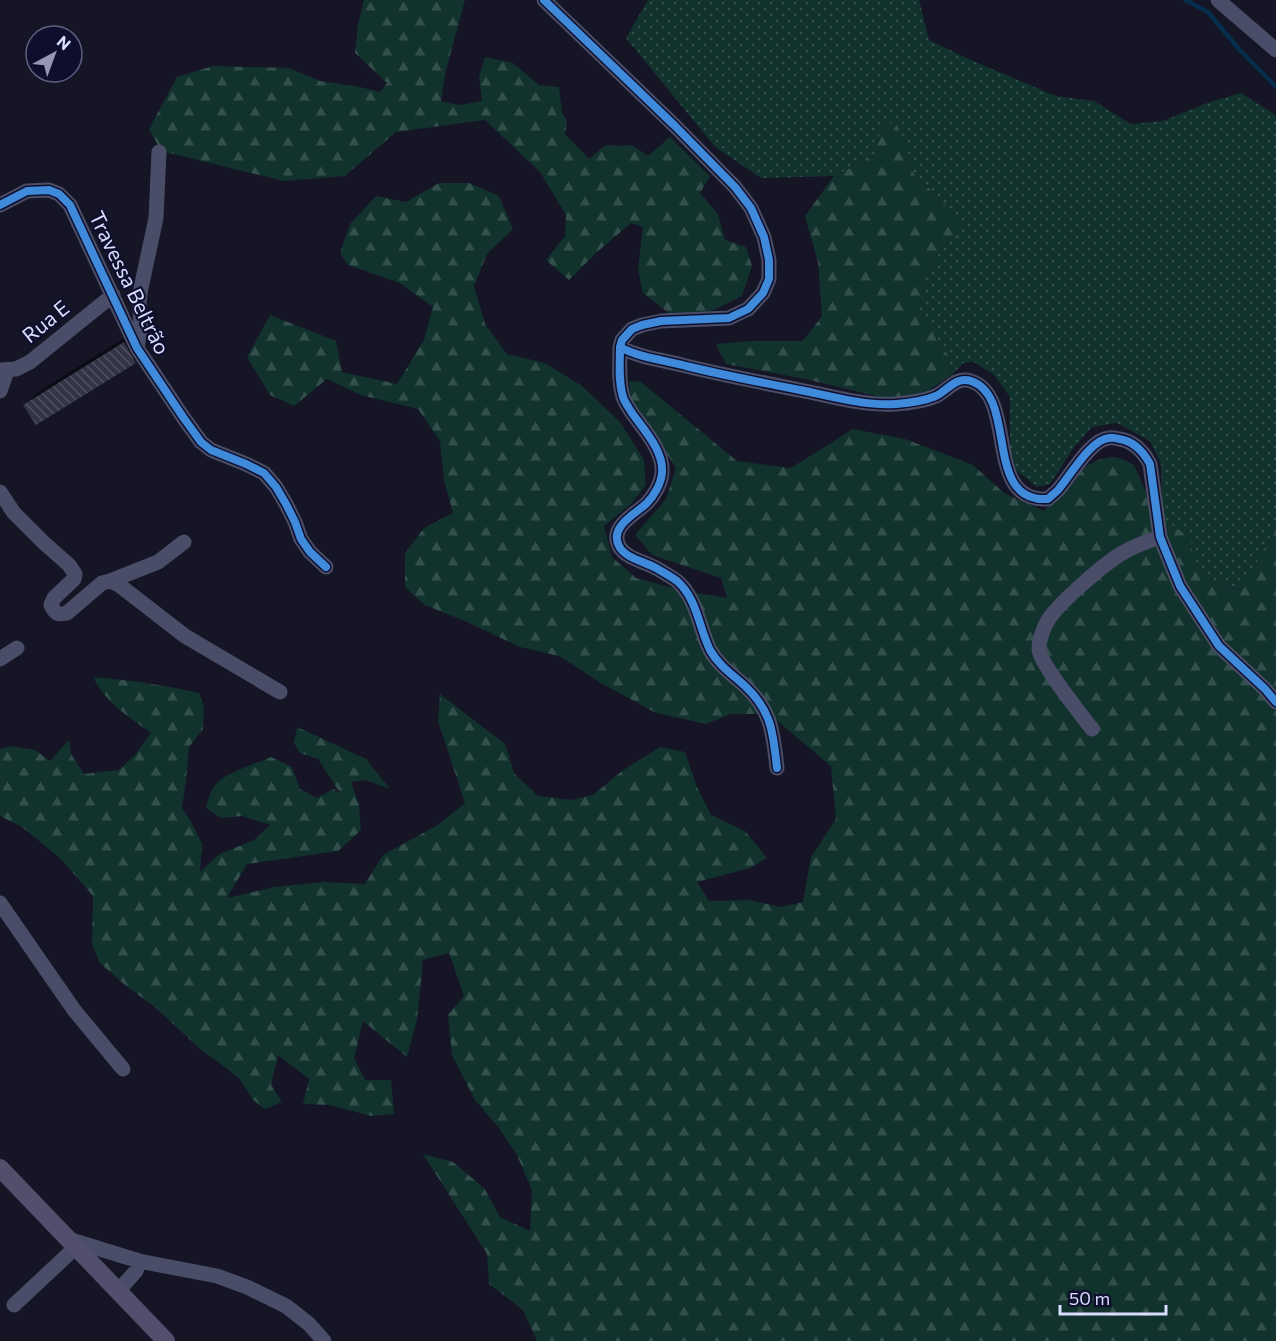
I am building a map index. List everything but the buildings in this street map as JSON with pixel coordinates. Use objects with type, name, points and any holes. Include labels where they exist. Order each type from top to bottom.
[{"type":"main road","points":[[0,1168],[166,1341]]},
{"type":"street","points":[[544,0],[735,187],[751,208],[764,237],[769,260],[769,279],[763,293],[748,309],[729,318],[661,321],[642,325],[632,329],[622,340],[620,382],[624,399],[657,451],[662,464],[662,476],[657,490],[647,503],[629,516],[620,526],[617,534],[618,545],[625,552],[677,581],[691,599],[711,651],[720,665],[756,698],[765,711],[773,731],[777,768]]},
{"type":"street","points":[[1218,0],[1276,50]]},
{"type":"street","points":[[137,348],[141,323],[139,302],[141,288],[156,218],[159,152]]},
{"type":"street","name":"Travessa Beltrão","points":[[0,205],[27,191],[49,190],[59,194],[70,205],[137,348],[183,417],[201,442],[211,450],[264,473],[276,487],[295,522],[301,539],[310,552],[326,567]]},
{"type":"street","name":"Rua E","points":[[4,371],[16,369],[30,362],[112,295]]},
{"type":"street","points":[[620,347],[638,355],[721,374],[837,398],[873,403],[894,404],[922,400],[937,395],[956,381],[971,381],[986,390],[994,403],[1010,476],[1020,490],[1031,498],[1048,499],[1099,441],[1109,438],[1125,440],[1135,445],[1150,464],[1160,537],[1180,586],[1219,646],[1276,702]]},
{"type":"street","points":[[0,391],[4,371]]},
{"type":"street","points":[[0,492],[14,513],[73,569],[74,579],[54,598],[51,605],[55,613],[60,615],[67,613],[102,583],[158,562],[184,542]]},
{"type":"street","points":[[1092,729],[1045,664],[1039,649],[1042,635],[1047,622],[1057,609],[1101,568],[1125,551],[1160,537]]},
{"type":"street","points":[[110,581],[185,636],[280,692]]},
{"type":"street","points":[[0,659],[17,648]]},
{"type":"street","points":[[0,903],[74,1010],[123,1069]]},
{"type":"street","points":[[14,1305],[72,1243],[139,1262],[217,1276],[247,1287],[286,1306],[309,1324],[324,1341]]},
{"type":"street","points":[[118,1291],[136,1271],[139,1262]]},
{"type":"green space","points":[[364,0],[465,0],[445,74],[441,101],[459,105],[482,101],[479,77],[485,57],[513,63],[539,85],[559,87],[562,113],[567,121],[565,134],[589,159],[606,145],[632,145],[648,156],[670,137],[710,176],[700,193],[718,214],[725,240],[746,247],[752,266],[742,296],[709,312],[670,314],[643,293],[638,270],[643,227],[631,223],[569,280],[546,260],[565,236],[566,215],[540,172],[485,120],[396,132],[345,176],[284,181],[161,151],[149,129],[177,77],[213,66],[289,68],[320,81],[380,92],[387,83],[355,53]]},
{"type":"green space","points":[[648,0],[919,0],[929,40],[1056,96],[1094,101],[1131,124],[1163,121],[1207,103],[1241,93],[1276,115],[1276,528],[1242,590],[1215,583],[1193,559],[1169,523],[1163,537],[1161,464],[1150,441],[1117,423],[1092,427],[1075,446],[1050,484],[1037,487],[1017,471],[1010,453],[1010,397],[994,375],[974,362],[963,363],[952,375],[948,355],[918,312],[926,274],[945,244],[962,224],[913,173],[908,153],[883,122],[874,157],[834,176],[761,178],[715,147],[626,38]]},
{"type":"green space","points":[[883,122],[896,123],[913,173],[963,224],[945,244],[926,274],[919,312],[948,355],[952,375],[923,394],[889,399],[805,379],[726,364],[716,344],[803,341],[822,316],[818,262],[805,216],[834,176],[874,157]]},
{"type":"green space","points":[[439,183],[469,183],[499,196],[513,229],[487,254],[474,286],[485,324],[507,354],[545,363],[582,386],[620,422],[644,460],[646,485],[631,504],[604,526],[612,557],[636,578],[684,591],[727,598],[721,578],[652,555],[635,535],[666,499],[676,468],[631,398],[629,381],[641,382],[737,461],[791,468],[853,429],[905,439],[973,465],[1004,493],[1044,511],[1066,485],[1091,463],[1115,457],[1134,465],[1146,492],[1150,512],[1178,587],[1276,707],[1276,1341],[537,1341],[523,1310],[489,1284],[487,1254],[423,1154],[453,1162],[484,1188],[500,1217],[530,1231],[532,1190],[517,1155],[499,1128],[475,1100],[452,1055],[448,1015],[464,996],[449,953],[423,960],[417,1020],[407,1057],[363,1021],[354,1058],[365,1080],[391,1080],[394,1114],[371,1116],[330,1105],[303,1104],[309,1079],[278,1055],[271,1085],[282,1102],[265,1109],[253,1100],[239,1078],[198,1047],[156,1008],[100,963],[92,944],[93,896],[61,859],[22,827],[0,816],[0,749],[10,746],[35,750],[50,761],[69,740],[71,754],[84,774],[119,770],[135,755],[151,733],[111,701],[93,677],[146,683],[199,693],[204,707],[203,729],[189,747],[182,808],[202,844],[200,872],[218,855],[254,840],[270,825],[242,816],[221,818],[206,808],[213,787],[229,775],[271,757],[292,767],[300,789],[317,798],[333,789],[340,793],[318,759],[300,753],[294,743],[297,727],[366,759],[390,789],[365,780],[351,782],[359,805],[361,830],[338,851],[247,864],[227,898],[274,887],[324,882],[365,884],[383,855],[438,825],[465,803],[438,721],[440,694],[505,744],[514,773],[538,796],[572,800],[593,795],[622,771],[660,747],[685,752],[697,787],[711,815],[745,831],[767,858],[750,868],[697,882],[709,901],[750,900],[780,907],[803,902],[811,857],[836,819],[831,766],[769,714],[731,714],[706,724],[656,713],[601,683],[559,656],[520,647],[425,605],[405,587],[405,553],[424,528],[453,513],[444,480],[440,441],[418,409],[361,395],[327,379],[294,406],[270,395],[247,357],[270,315],[336,341],[342,372],[397,384],[424,340],[433,307],[400,283],[348,265],[340,253],[350,224],[376,196],[406,202]]},
{"type":"green space","points":[[1169,523],[1191,538],[1193,559],[1215,583],[1241,590],[1276,528],[1276,695],[1221,645],[1182,585],[1163,537]]},
{"type":"waterway","points":[[1186,0],[1208,12],[1238,48],[1276,87]]},
{"type":"cycle path","points":[[544,0],[735,187],[751,208],[764,237],[769,260],[769,279],[763,293],[748,309],[729,318],[661,321],[642,325],[632,329],[622,340],[620,347],[644,356],[717,373],[864,403],[896,404],[921,400],[936,396],[961,380],[971,381],[985,391],[994,407],[1007,468],[1015,484],[1028,496],[1048,499],[1058,490],[1088,451],[1102,440],[1113,438],[1134,444],[1150,464],[1160,537],[1180,586],[1219,646],[1276,702]]},
{"type":"cycle path","points":[[0,205],[27,191],[49,190],[59,194],[70,205],[137,348],[183,417],[201,442],[211,450],[264,473],[286,504],[301,539],[310,552],[326,567]]},
{"type":"cycle path","points":[[620,347],[621,391],[632,413],[657,449],[662,473],[659,486],[652,497],[620,527],[617,533],[619,546],[630,556],[663,572],[684,588],[713,655],[761,704],[770,723],[777,768]]}]
